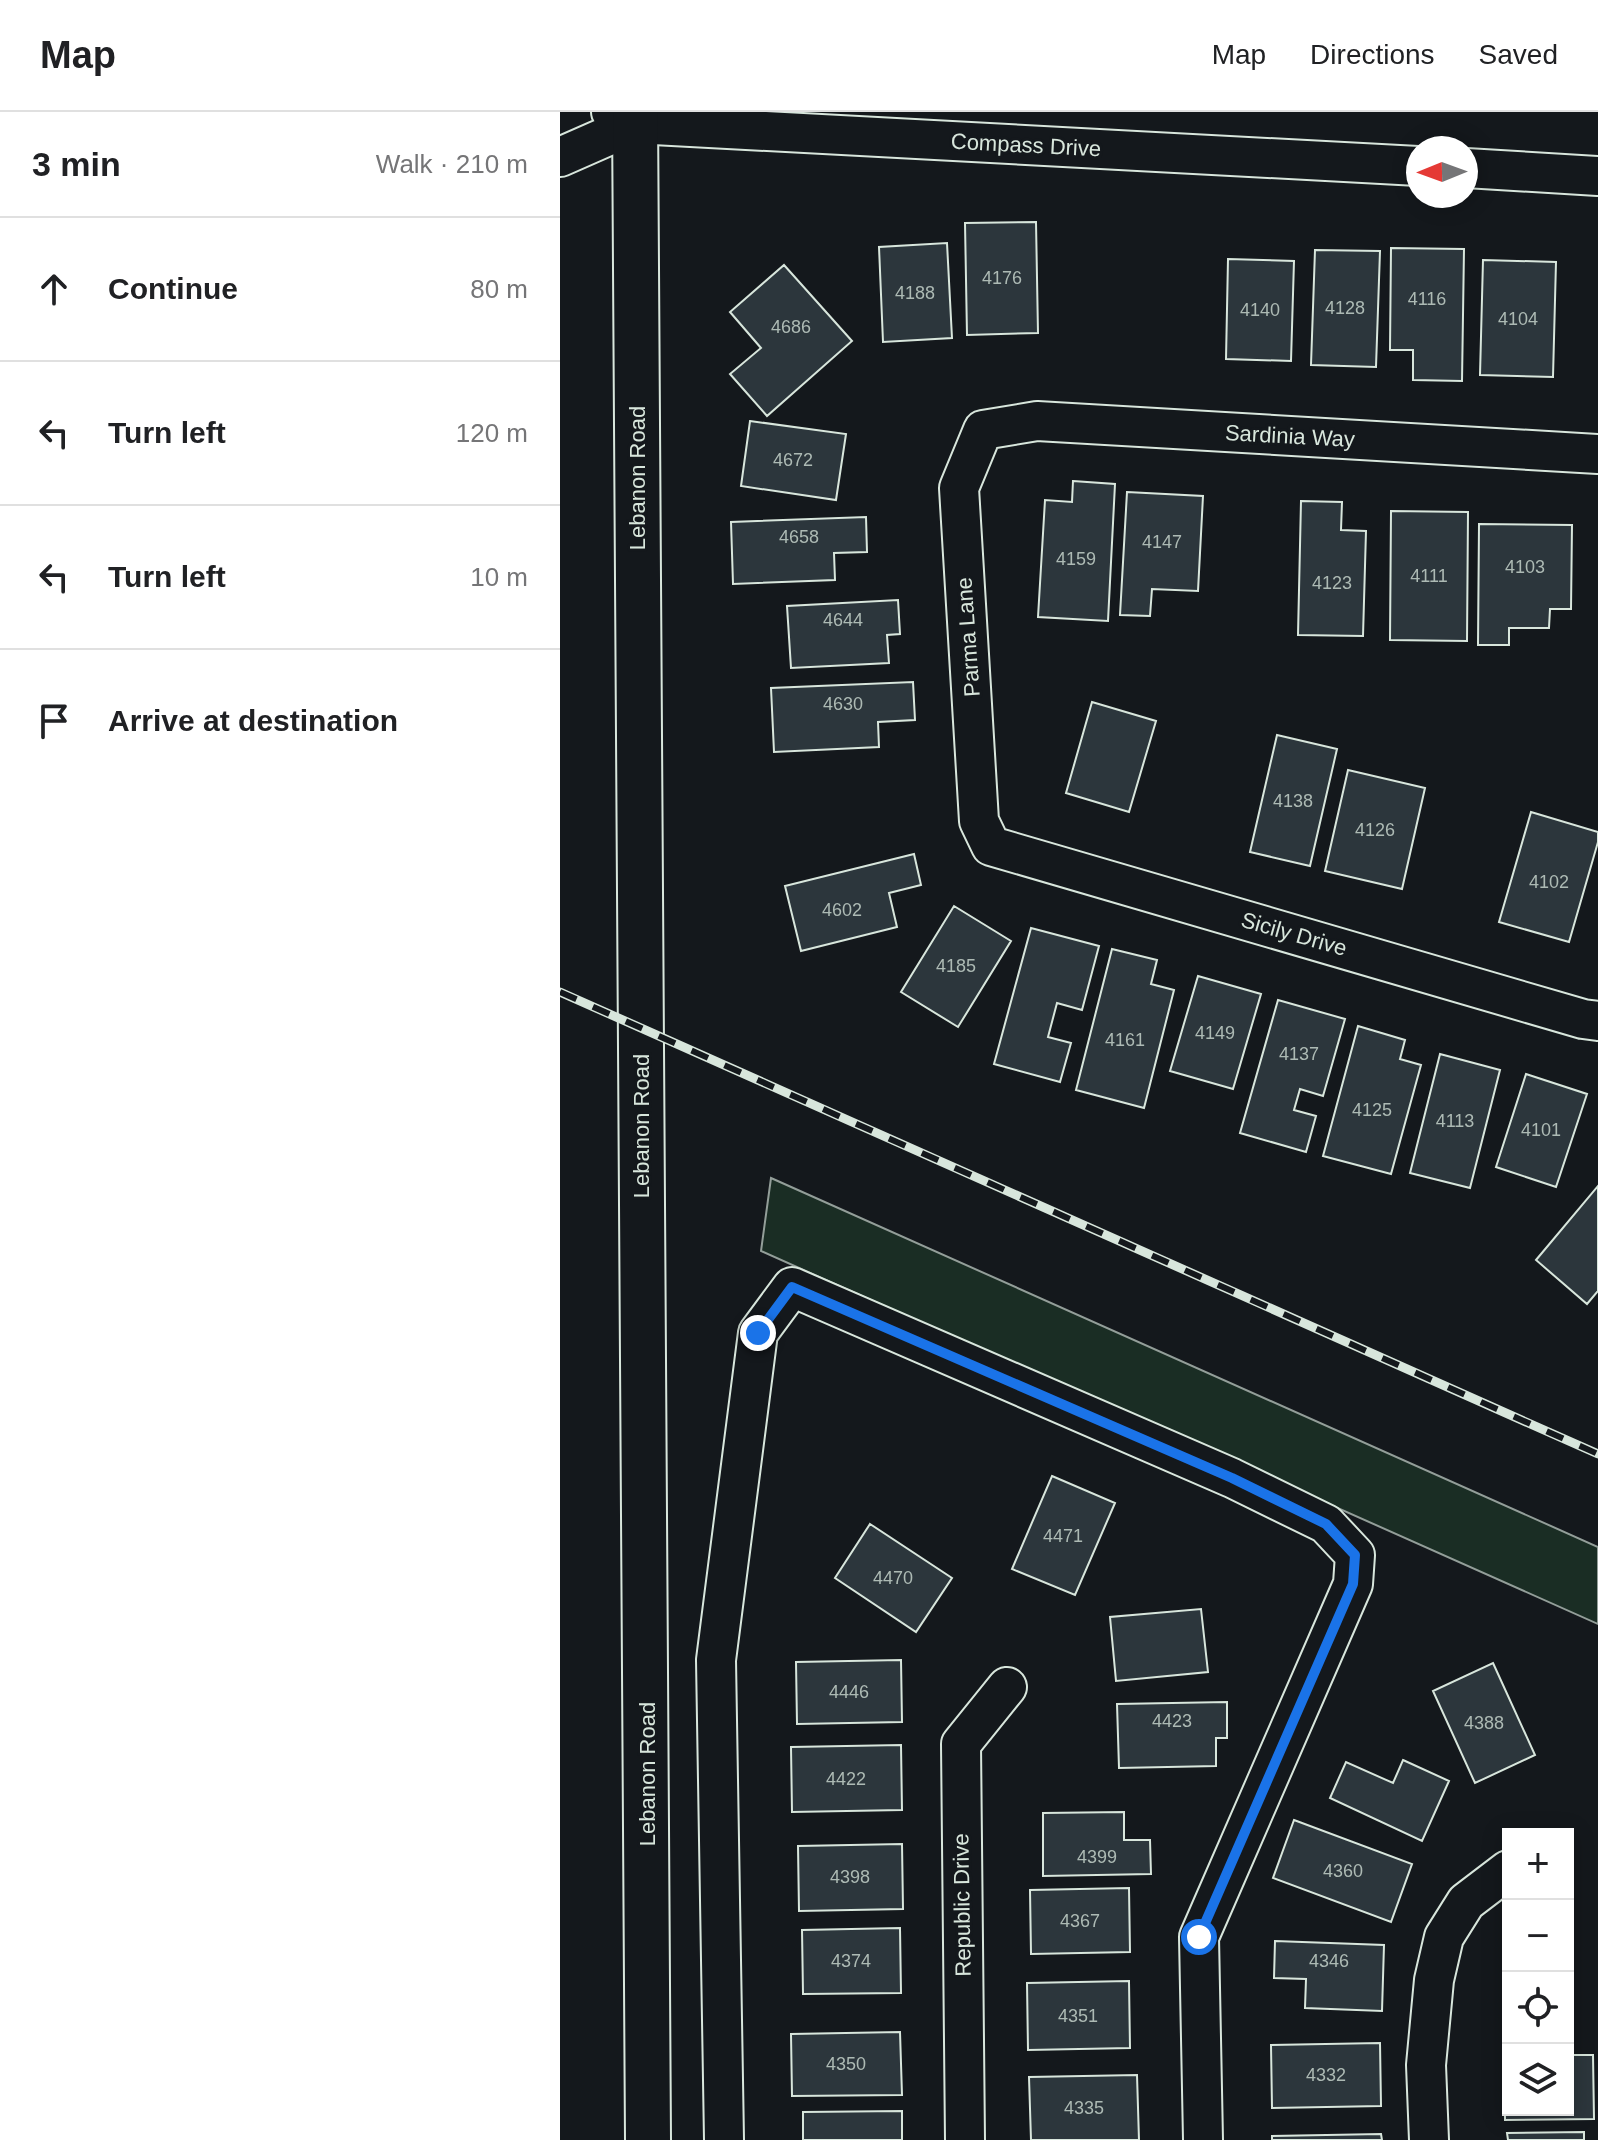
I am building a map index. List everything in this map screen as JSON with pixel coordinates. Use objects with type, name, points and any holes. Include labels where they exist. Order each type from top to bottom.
[{"type":"main road","name":"Lebanon Road","points":[[627,116],[648,2140]]},
{"type":"street","name":"Compass Drive","points":[[560,157],[627,116],[1406,165]]},
{"type":"street","points":[[1478,169],[1598,176]]},
{"type":"street","name":"Sardinia Way","points":[[983,430],[1037,421],[1598,454]]},
{"type":"street","name":"Parma Lane","points":[[983,430],[959,488],[979,821],[991,846]]},
{"type":"street","name":"Sicily Drive","points":[[991,846],[1598,1021]]},
{"type":"street","points":[[724,2140],[716,1660],[758,1333],[792,1287],[1232,1478],[1326,1524],[1355,1555],[1353,1584],[1199,1937],[1203,2140]]},
{"type":"street","name":"Republic Drive","points":[[965,2140],[961,1744],[1007,1687]]},
{"type":"street","points":[[1429,2140],[1426,2065],[1434,1980],[1444,1937],[1466,1902],[1502,1875]]},
{"type":"green space","points":[[771,1178],[1598,1547],[1598,1624],[761,1251]]},
{"type":"building","points":[[1036,222],[1038,333],[967,335],[965,223]]},
{"type":"building","points":[[947,243],[952,338],[883,342],[879,247]]},
{"type":"building","points":[[1391,248],[1464,249],[1462,381],[1413,380],[1413,350],[1390,350]]},
{"type":"building","points":[[1315,250],[1380,251],[1376,367],[1311,365]]},
{"type":"building","points":[[1228,259],[1294,261],[1291,361],[1226,359]]},
{"type":"building","points":[[1483,260],[1556,262],[1553,377],[1480,375]]},
{"type":"building","points":[[784,265],[852,341],[767,416],[730,374],[761,348],[730,312]]},
{"type":"building","points":[[750,421],[846,434],[836,500],[741,486]]},
{"type":"building","points":[[1073,481],[1115,484],[1108,621],[1038,617],[1045,500],[1072,502]]},
{"type":"building","points":[[1127,492],[1203,496],[1198,591],[1152,589],[1150,616],[1120,615]]},
{"type":"building","points":[[1301,501],[1342,502],[1341,530],[1366,531],[1363,636],[1298,635]]},
{"type":"building","points":[[1391,511],[1468,512],[1467,641],[1390,640]]},
{"type":"building","points":[[866,517],[867,552],[834,553],[835,580],[733,584],[731,522]]},
{"type":"building","points":[[1479,524],[1572,525],[1571,609],[1550,609],[1549,628],[1509,628],[1509,645],[1478,645]]},
{"type":"building","points":[[898,600],[900,634],[887,635],[889,663],[791,668],[787,606]]},
{"type":"building","points":[[913,682],[915,720],[878,722],[879,747],[774,752],[771,688]]},
{"type":"building","points":[[1092,702],[1156,721],[1129,812],[1066,793]]},
{"type":"building","points":[[1277,735],[1337,749],[1310,866],[1250,852]]},
{"type":"building","points":[[1348,770],[1425,788],[1402,889],[1325,871]]},
{"type":"building","points":[[1531,812],[1598,832],[1598,842],[1569,942],[1499,922]]},
{"type":"building","points":[[914,854],[921,885],[889,893],[897,927],[801,951],[785,886]]},
{"type":"building","points":[[954,906],[1011,941],[958,1027],[901,992]]},
{"type":"building","points":[[1031,928],[1099,946],[1082,1010],[1057,1003],[1048,1037],[1071,1043],[1060,1082],[994,1064]]},
{"type":"building","points":[[1112,949],[1157,960],[1151,984],[1174,990],[1144,1108],[1076,1090]]},
{"type":"building","points":[[1198,976],[1261,994],[1233,1089],[1170,1071]]},
{"type":"building","points":[[1278,1000],[1345,1019],[1323,1096],[1300,1089],[1294,1110],[1316,1116],[1306,1152],[1240,1133]]},
{"type":"building","points":[[1358,1026],[1405,1040],[1400,1059],[1421,1065],[1391,1174],[1323,1156]]},
{"type":"building","points":[[1440,1054],[1500,1070],[1470,1188],[1410,1173]]},
{"type":"building","points":[[1526,1074],[1587,1094],[1556,1187],[1496,1167]]},
{"type":"building","points":[[1598,1186],[1598,1291],[1587,1304],[1536,1260]]},
{"type":"building","points":[[1052,1476],[1115,1503],[1075,1595],[1012,1569]]},
{"type":"building","points":[[870,1524],[952,1578],[916,1632],[835,1578]]},
{"type":"building","points":[[1201,1609],[1208,1672],[1116,1681],[1110,1617]]},
{"type":"building","points":[[901,1660],[902,1722],[797,1724],[796,1662]]},
{"type":"building","points":[[1493,1663],[1535,1755],[1475,1783],[1433,1691]]},
{"type":"building","points":[[1227,1702],[1227,1738],[1216,1738],[1216,1766],[1119,1768],[1117,1704]]},
{"type":"building","points":[[901,1745],[902,1810],[792,1812],[791,1747]]},
{"type":"building","points":[[1403,1760],[1449,1781],[1422,1841],[1330,1798],[1346,1762],[1393,1783]]},
{"type":"building","points":[[1124,1812],[1124,1840],[1150,1840],[1151,1874],[1043,1876],[1043,1813]]},
{"type":"building","points":[[1294,1820],[1412,1864],[1391,1922],[1273,1878]]},
{"type":"building","points":[[902,1844],[903,1909],[799,1911],[798,1846]]},
{"type":"building","points":[[1129,1888],[1130,1952],[1031,1954],[1030,1890]]},
{"type":"building","points":[[900,1928],[901,1993],[803,1994],[802,1930]]},
{"type":"building","points":[[1275,1941],[1384,1945],[1382,2011],[1305,2008],[1306,1979],[1274,1978]]},
{"type":"building","points":[[1129,1981],[1130,2048],[1028,2050],[1027,1983]]},
{"type":"building","points":[[900,2032],[902,2095],[792,2096],[791,2034]]},
{"type":"building","points":[[1380,2043],[1381,2106],[1272,2108],[1271,2045]]},
{"type":"building","points":[[1574,2055],[1593,2055],[1594,2119],[1505,2120],[1505,2116],[1574,2116]]},
{"type":"building","points":[[1137,2075],[1139,2140],[1031,2140],[1029,2077]]},
{"type":"building","points":[[902,2111],[902,2140],[803,2140],[803,2112]]},
{"type":"building","points":[[1584,2132],[1584,2140],[1508,2140],[1507,2133]]},
{"type":"building","points":[[1381,2134],[1382,2140],[1272,2140],[1272,2136]]},
{"type":"railway","points":[[560,992],[1598,1454]]},
{"type":"route","points":[[758,1333],[792,1287],[1232,1478],[1326,1524],[1355,1555],[1353,1584],[1199,1937]]}]
